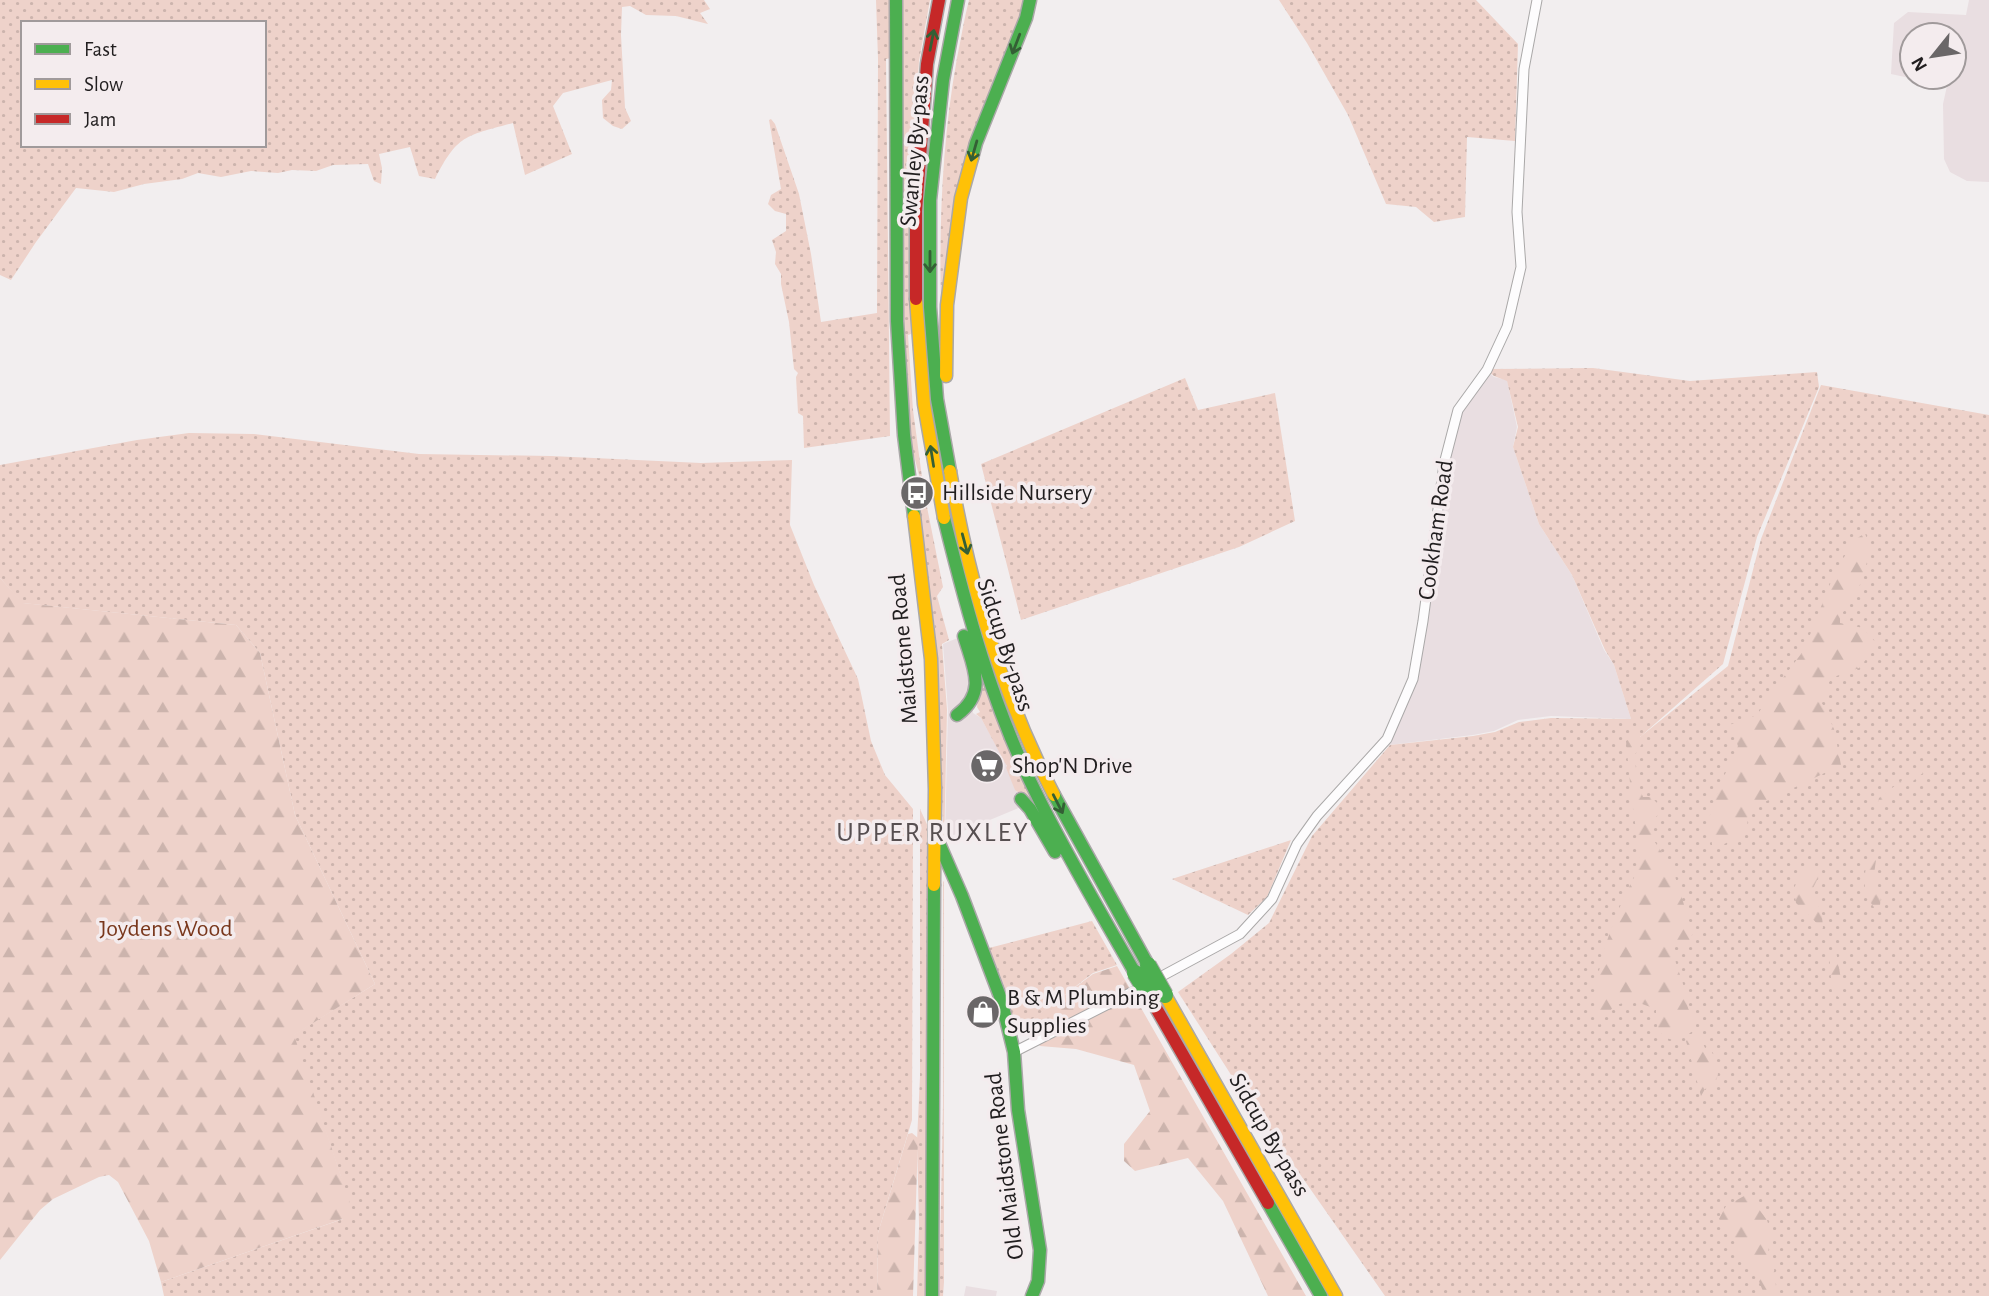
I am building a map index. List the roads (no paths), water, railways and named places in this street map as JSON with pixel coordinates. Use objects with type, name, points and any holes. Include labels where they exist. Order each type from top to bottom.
[{"type":"main road","name":"Maidstone Road","points":[[897,0],[897,321],[904,435],[931,659],[935,835],[932,1296]]},
{"type":"main road","name":"Swanley By-pass","points":[[923,306],[916,211],[926,77],[939,0]]},
{"type":"main road","name":"Swanley By-pass","points":[[923,306],[930,200],[943,80],[958,0]]},
{"type":"main road","points":[[953,491],[952,446],[944,366],[947,305],[956,227],[976,143],[1026,18],[1030,0]]},
{"type":"main road","name":"Sidcup By-pass","points":[[923,306],[953,491],[983,613],[1010,700],[1037,762],[1141,969]]},
{"type":"main road","name":"Sidcup By-pass","points":[[923,306],[924,404],[943,516],[986,673],[1034,790],[1120,947],[1141,969]]},
{"type":"main road","points":[[943,516],[950,578],[976,682],[976,695],[971,704],[957,715]]},
{"type":"main road","points":[[1021,799],[1030,809],[1082,897],[1120,947]]},
{"type":"main road","name":"Old Maidstone Road","points":[[935,835],[962,896],[1001,999],[1014,1052],[1018,1110],[1040,1250],[1038,1281],[1032,1296]]},
{"type":"main road","points":[[1141,969],[1159,998]]},
{"type":"main road","name":"Sidcup By-pass","points":[[1159,998],[1321,1296]]},
{"type":"main road","name":"Sidcup By-pass","points":[[1159,998],[1336,1296]]},
{"type":"street","name":"Cookham Road","points":[[1164,975],[1240,934],[1272,899],[1297,844],[1317,816],[1387,739],[1413,679],[1447,451],[1458,410],[1487,370],[1507,327],[1521,267],[1517,212],[1524,69],[1537,0]]},
{"type":"street","points":[[1014,1052],[1132,992]]},
{"type":"place","name":"Hillside Nursery","points":[[917,493]]},
{"type":"place","name":"Shop'N Drive","points":[[987,766]]},
{"type":"place","name":"B & M Plumbing Supplies","points":[[983,1012]]},
{"type":"district","name":"UPPER RUXLEY","points":[[933,833]]},
{"type":"park label","name":"Joydens Wood","points":[[166,929]]}]
